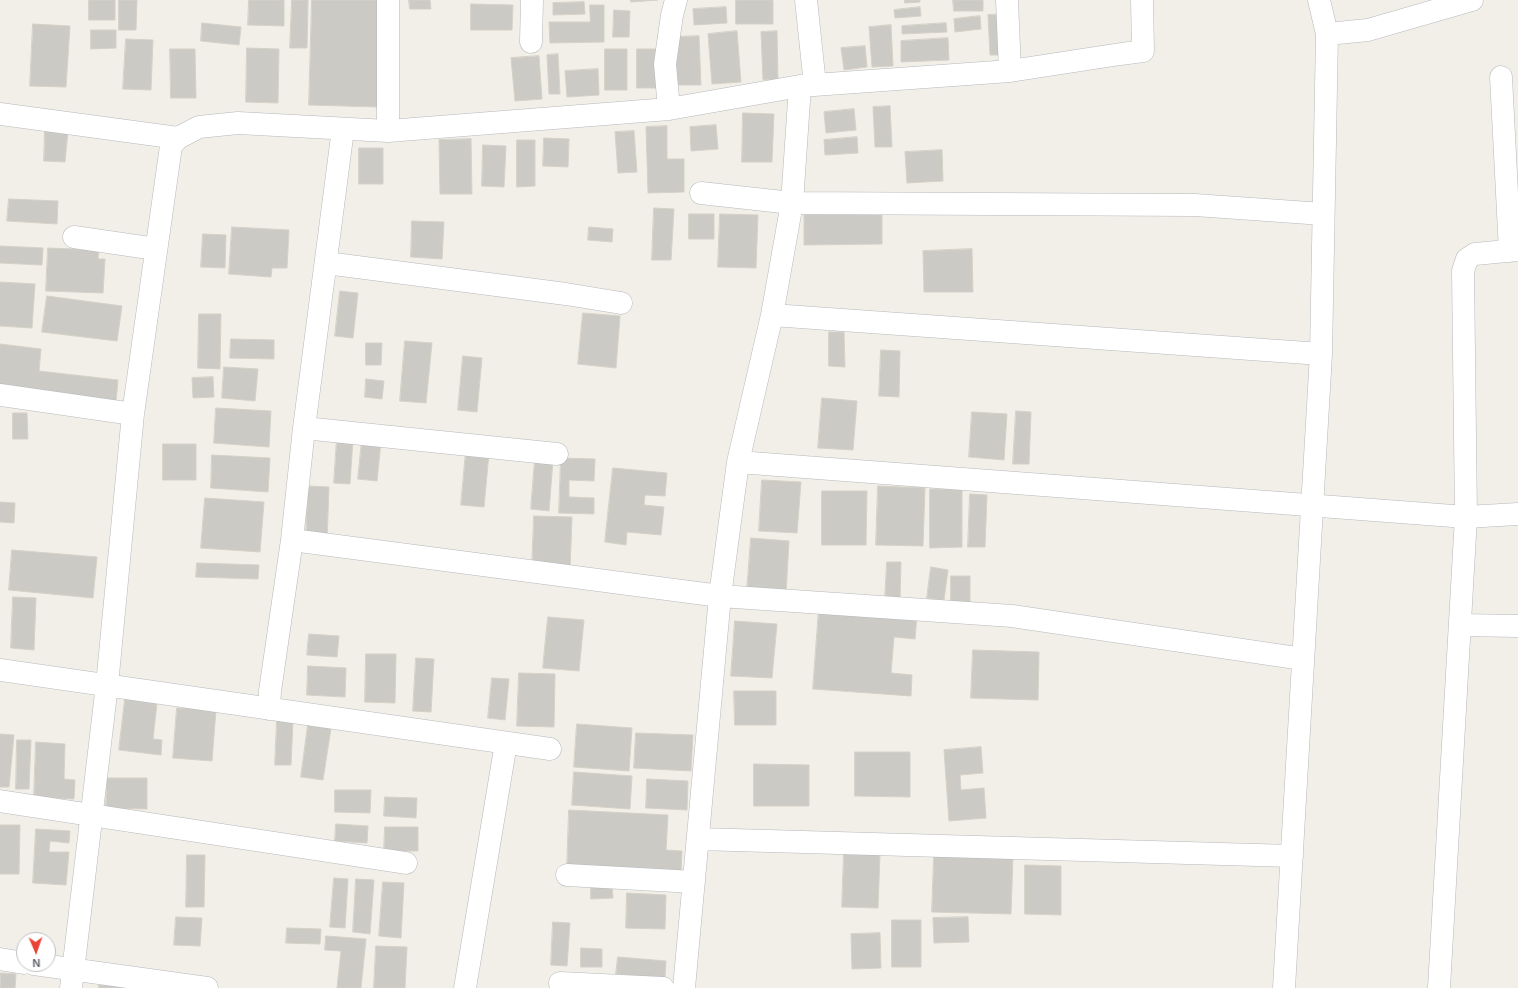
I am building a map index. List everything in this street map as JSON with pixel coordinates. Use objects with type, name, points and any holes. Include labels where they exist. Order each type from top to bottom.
[{"type":"street","points":[[388,0],[388,131]]},
{"type":"street","points":[[531,42],[532,0]]},
{"type":"street","points":[[669,109],[665,64],[672,15],[676,0]]},
{"type":"street","points":[[684,988],[720,596],[738,462],[772,315],[792,203],[807,85],[806,0]]},
{"type":"street","points":[[1007,0],[1010,71]]},
{"type":"street","points":[[72,979],[107,685],[133,414],[171,146],[178,138],[200,127],[238,123],[388,131],[669,109],[807,85],[1010,71],[1143,51],[1142,0]]},
{"type":"street","points":[[1284,988],[1321,354],[1327,34],[1319,0]]},
{"type":"street","points":[[1327,34],[1368,30],[1472,0]]},
{"type":"street","points":[[1439,988],[1466,517],[1463,271],[1467,259],[1475,254],[1514,251],[1501,77]]},
{"type":"street","points":[[0,114],[178,138]]},
{"type":"street","points":[[269,709],[270,691],[292,540],[304,428],[343,129]]},
{"type":"street","points":[[701,193],[792,203],[1195,205],[1323,214]]},
{"type":"street","points":[[74,237],[156,249]]},
{"type":"street","points":[[326,263],[566,294],[621,303]]},
{"type":"street","points":[[772,315],[1321,354]]},
{"type":"street","points":[[0,395],[133,414]]},
{"type":"street","points":[[304,428],[557,454]]},
{"type":"street","points":[[738,462],[1466,517],[1518,514]]},
{"type":"street","points":[[292,540],[720,596],[1012,616],[1303,659]]},
{"type":"street","points":[[1460,625],[1518,626]]},
{"type":"street","points":[[0,670],[550,749]]},
{"type":"street","points":[[465,988],[506,743]]},
{"type":"street","points":[[0,801],[406,862]]},
{"type":"street","points":[[698,839],[1292,856]]},
{"type":"street","points":[[567,875],[694,882]]},
{"type":"street","points":[[0,959],[16,962]]},
{"type":"street","points":[[54,972],[72,979],[207,988]]},
{"type":"street","points":[[560,982],[663,988]]},
{"type":"building","points":[[89,0],[115,0],[115,20],[89,20]]},
{"type":"building","points":[[119,0],[137,0],[136,30],[119,30]]},
{"type":"building","points":[[249,0],[284,0],[284,26],[248,25]]},
{"type":"building","points":[[292,0],[308,0],[307,48],[290,48]]},
{"type":"building","points":[[312,0],[383,0],[379,107],[309,105]]},
{"type":"building","points":[[409,0],[430,0],[431,9],[410,9]]},
{"type":"building","points":[[631,0],[658,0],[631,2]]},
{"type":"building","points":[[736,0],[773,0],[773,24],[736,24]]},
{"type":"building","points":[[905,0],[920,0],[920,2],[905,3]]},
{"type":"building","points":[[953,0],[983,0],[983,11],[954,11]]},
{"type":"building","points":[[584,2],[585,14],[553,15],[553,3]]},
{"type":"building","points":[[471,4],[513,5],[512,30],[471,30]]},
{"type":"building","points":[[590,5],[604,5],[604,42],[550,43],[549,22],[590,22]]},
{"type":"building","points":[[726,7],[727,23],[694,25],[693,9]]},
{"type":"building","points":[[920,7],[921,16],[895,18],[894,10]]},
{"type":"building","points":[[614,10],[630,11],[629,37],[613,37]]},
{"type":"building","points":[[1003,14],[1004,55],[990,55],[988,15]]},
{"type":"building","points":[[980,16],[981,29],[955,32],[954,19]]},
{"type":"building","points":[[202,23],[241,27],[239,45],[201,41]]},
{"type":"building","points":[[946,23],[947,32],[902,34],[902,26]]},
{"type":"building","points":[[33,24],[70,26],[66,87],[30,86]]},
{"type":"building","points":[[891,25],[893,66],[872,67],[869,27]]},
{"type":"building","points":[[91,30],[116,30],[116,48],[91,49]]},
{"type":"building","points":[[737,31],[741,82],[712,84],[708,34]]},
{"type":"building","points":[[777,31],[778,79],[763,80],[761,32]]},
{"type":"building","points":[[699,36],[701,85],[675,85],[673,37]]},
{"type":"building","points":[[948,38],[949,60],[901,62],[901,41]]},
{"type":"building","points":[[126,39],[153,40],[151,90],[123,89]]},
{"type":"building","points":[[865,46],[867,67],[844,70],[841,48]]},
{"type":"building","points":[[247,48],[279,49],[278,103],[246,102]]},
{"type":"building","points":[[170,49],[195,49],[196,98],[171,98]]},
{"type":"building","points":[[605,49],[627,49],[627,90],[605,90]]},
{"type":"building","points":[[637,49],[657,49],[658,88],[637,88]]},
{"type":"building","points":[[558,54],[560,94],[549,94],[547,55]]},
{"type":"building","points":[[539,56],[542,99],[515,101],[511,58]]},
{"type":"building","points":[[598,69],[599,95],[567,97],[565,71]]},
{"type":"building","points":[[890,106],[892,147],[875,147],[873,107]]},
{"type":"building","points":[[854,109],[856,130],[826,133],[824,112]]},
{"type":"building","points":[[743,113],[774,114],[772,162],[742,162]]},
{"type":"building","points":[[716,125],[718,149],[691,151],[690,127]]},
{"type":"building","points":[[667,126],[667,159],[684,159],[684,192],[648,193],[646,127]]},
{"type":"building","points":[[45,129],[68,131],[65,162],[44,161]]},
{"type":"building","points":[[634,131],[637,172],[618,173],[615,132]]},
{"type":"building","points":[[857,137],[858,153],[825,155],[824,140]]},
{"type":"building","points":[[544,138],[569,139],[568,167],[543,166]]},
{"type":"building","points":[[471,139],[472,194],[440,194],[439,140]]},
{"type":"building","points":[[517,140],[535,140],[535,186],[517,187]]},
{"type":"building","points":[[483,145],[506,146],[504,187],[482,186]]},
{"type":"building","points":[[359,148],[383,148],[383,184],[359,184]]},
{"type":"building","points":[[942,150],[943,181],[907,183],[905,152]]},
{"type":"building","points":[[9,199],[58,201],[57,224],[7,221]]},
{"type":"building","points":[[654,208],[674,209],[671,260],[652,260]]},
{"type":"building","points":[[689,214],[714,214],[714,239],[689,239]]},
{"type":"building","points":[[720,214],[758,215],[756,268],[718,267]]},
{"type":"building","points":[[882,214],[882,244],[804,245],[804,215]]},
{"type":"building","points":[[412,221],[444,222],[442,259],[411,257]]},
{"type":"building","points":[[232,227],[289,230],[287,268],[272,268],[271,277],[229,274]]},
{"type":"building","points":[[589,227],[613,229],[612,242],[588,240]]},
{"type":"building","points":[[203,234],[226,235],[225,268],[201,267]]},
{"type":"building","points":[[0,246],[43,248],[42,265],[0,263]]},
{"type":"building","points":[[48,248],[99,250],[98,259],[105,259],[103,293],[46,291]]},
{"type":"building","points":[[972,249],[973,292],[924,292],[923,251]]},
{"type":"building","points":[[0,282],[35,284],[32,328],[0,326]]},
{"type":"building","points":[[340,291],[358,293],[353,338],[335,336]]},
{"type":"building","points":[[47,296],[122,306],[117,341],[42,332]]},
{"type":"building","points":[[583,313],[620,316],[616,368],[578,364]]},
{"type":"building","points":[[199,314],[221,314],[220,369],[198,368]]},
{"type":"building","points":[[829,332],[844,332],[845,367],[829,366]]},
{"type":"building","points":[[231,339],[274,340],[274,359],[230,358]]},
{"type":"building","points":[[405,341],[432,343],[426,403],[400,401]]},
{"type":"building","points":[[366,343],[382,343],[381,365],[366,365]]},
{"type":"building","points":[[0,344],[41,349],[39,371],[118,380],[116,402],[0,389]]},
{"type":"building","points":[[881,350],[900,351],[899,397],[879,396]]},
{"type":"building","points":[[463,356],[482,358],[477,412],[458,410]]},
{"type":"building","points":[[224,367],[258,369],[255,401],[222,398]]},
{"type":"building","points":[[213,377],[214,397],[193,398],[192,378]]},
{"type":"building","points":[[366,379],[384,381],[382,399],[365,397]]},
{"type":"building","points":[[822,398],[857,401],[853,450],[818,448]]},
{"type":"building","points":[[216,408],[271,411],[269,447],[214,443]]},
{"type":"building","points":[[1016,411],[1031,412],[1029,464],[1013,464]]},
{"type":"building","points":[[972,412],[1007,414],[1004,460],[969,457]]},
{"type":"building","points":[[13,413],[27,413],[28,439],[13,439]]},
{"type":"building","points":[[337,438],[353,439],[350,484],[334,483]]},
{"type":"building","points":[[362,440],[381,442],[377,481],[358,479]]},
{"type":"building","points":[[163,444],[196,444],[196,480],[163,480]]},
{"type":"building","points":[[466,451],[489,453],[484,507],[461,505]]},
{"type":"building","points":[[212,455],[270,458],[268,492],[211,488]]},
{"type":"building","points":[[561,458],[595,459],[594,481],[569,480],[569,497],[594,498],[594,514],[559,513]]},
{"type":"building","points":[[535,459],[553,460],[549,511],[531,509]]},
{"type":"building","points":[[613,468],[667,473],[665,496],[645,495],[644,505],[664,507],[661,535],[627,532],[626,545],[605,542]]},
{"type":"building","points":[[762,480],[801,482],[797,533],[759,531]]},
{"type":"building","points":[[308,486],[329,487],[327,542],[306,541]]},
{"type":"building","points":[[878,486],[925,488],[923,546],[876,545]]},
{"type":"building","points":[[930,489],[962,490],[962,547],[930,548]]},
{"type":"building","points":[[822,491],[867,491],[866,545],[822,545]]},
{"type":"building","points":[[970,494],[987,495],[985,547],[968,547]]},
{"type":"building","points":[[205,498],[264,502],[260,552],[201,548]]},
{"type":"building","points":[[0,502],[15,503],[14,523],[0,522]]},
{"type":"building","points":[[534,516],[572,517],[570,571],[532,570]]},
{"type":"building","points":[[751,538],[789,541],[786,594],[747,591]]},
{"type":"building","points":[[12,550],[97,557],[93,598],[9,590]]},
{"type":"building","points":[[887,562],[901,562],[900,600],[885,599]]},
{"type":"building","points":[[197,563],[259,565],[258,579],[196,577]]},
{"type":"building","points":[[931,567],[948,570],[944,600],[927,598]]},
{"type":"building","points":[[951,576],[970,576],[970,604],[951,604]]},
{"type":"building","points":[[13,597],[36,598],[34,650],[11,648]]},
{"type":"building","points":[[819,609],[917,616],[915,639],[894,637],[891,673],[912,675],[911,696],[813,689]]},
{"type":"building","points":[[548,617],[584,620],[579,671],[543,668]]},
{"type":"building","points":[[735,621],[777,624],[772,678],[731,676]]},
{"type":"building","points":[[309,634],[339,636],[337,657],[307,655]]},
{"type":"building","points":[[973,650],[1039,652],[1038,700],[971,698]]},
{"type":"building","points":[[366,654],[396,654],[395,703],[365,702]]},
{"type":"building","points":[[416,658],[434,659],[431,712],[413,711]]},
{"type":"building","points":[[308,666],[346,668],[345,697],[307,695]]},
{"type":"building","points":[[519,673],[555,674],[554,727],[517,726]]},
{"type":"building","points":[[492,678],[509,679],[505,720],[488,718]]},
{"type":"building","points":[[734,691],[776,691],[776,725],[735,725]]},
{"type":"building","points":[[125,699],[157,703],[153,739],[162,740],[161,755],[119,750]]},
{"type":"building","points":[[177,708],[216,710],[212,761],[173,758]]},
{"type":"building","points":[[277,721],[293,721],[291,765],[275,765]]},
{"type":"building","points":[[577,724],[632,728],[629,771],[574,767]]},
{"type":"building","points":[[308,725],[331,728],[323,780],[301,777]]},
{"type":"building","points":[[636,733],[693,735],[691,771],[634,768]]},
{"type":"building","points":[[0,734],[14,735],[9,787],[0,787]]},
{"type":"building","points":[[17,740],[31,740],[29,789],[16,789]]},
{"type":"building","points":[[36,742],[65,744],[64,779],[75,780],[74,799],[34,797]]},
{"type":"building","points":[[981,747],[983,773],[960,775],[961,790],[984,788],[986,818],[949,821],[944,750]]},
{"type":"building","points":[[855,752],[910,752],[910,797],[855,796]]},
{"type":"building","points":[[754,764],[809,765],[809,806],[754,806]]},
{"type":"building","points":[[574,772],[632,776],[630,809],[572,805]]},
{"type":"building","points":[[107,778],[147,778],[147,809],[106,808]]},
{"type":"building","points":[[647,779],[688,781],[687,810],[646,808]]},
{"type":"building","points":[[335,790],[371,790],[370,813],[335,812]]},
{"type":"building","points":[[385,797],[417,798],[416,818],[384,816]]},
{"type":"building","points":[[569,810],[668,815],[666,850],[682,851],[681,873],[567,869]]},
{"type":"building","points":[[336,824],[368,826],[367,843],[335,841]]},
{"type":"building","points":[[0,825],[20,825],[19,874],[0,874]]},
{"type":"building","points":[[385,827],[418,827],[418,851],[384,851]]},
{"type":"building","points":[[36,829],[70,831],[69,843],[50,841],[49,852],[69,852],[66,885],[33,883]]},
{"type":"building","points":[[844,852],[880,854],[878,908],[842,907]]},
{"type":"building","points":[[187,855],[205,855],[204,907],[186,907]]},
{"type":"building","points":[[934,856],[1013,857],[1011,914],[932,912]]},
{"type":"building","points":[[1025,865],[1061,866],[1061,915],[1025,914]]},
{"type":"building","points":[[334,878],[348,879],[345,928],[330,927]]},
{"type":"building","points":[[356,879],[374,880],[370,934],[353,932]]},
{"type":"building","points":[[383,882],[404,883],[401,938],[379,936]]},
{"type":"building","points":[[591,885],[612,885],[613,898],[591,899]]},
{"type":"building","points":[[627,893],[666,895],[665,929],[626,928]]},
{"type":"building","points":[[176,917],[202,918],[200,946],[174,945]]},
{"type":"building","points":[[968,917],[969,942],[934,943],[933,918]]},
{"type":"building","points":[[892,920],[921,920],[921,967],[892,967]]},
{"type":"building","points":[[553,922],[570,923],[567,966],[551,965]]},
{"type":"building","points":[[287,928],[321,929],[320,944],[286,943]]},
{"type":"building","points":[[880,933],[881,968],[852,969],[851,934]]},
{"type":"building","points":[[326,936],[366,939],[361,988],[337,988],[341,951],[325,950]]},
{"type":"building","points":[[376,946],[407,947],[405,988],[374,988]]},
{"type":"building","points":[[581,948],[602,949],[602,967],[581,967]]},
{"type":"building","points":[[618,957],[666,961],[665,978],[616,974]]},
{"type":"building","points":[[1,973],[16,974],[15,988],[0,988]]},
{"type":"building","points":[[99,985],[137,986],[137,988],[99,988]]}]
